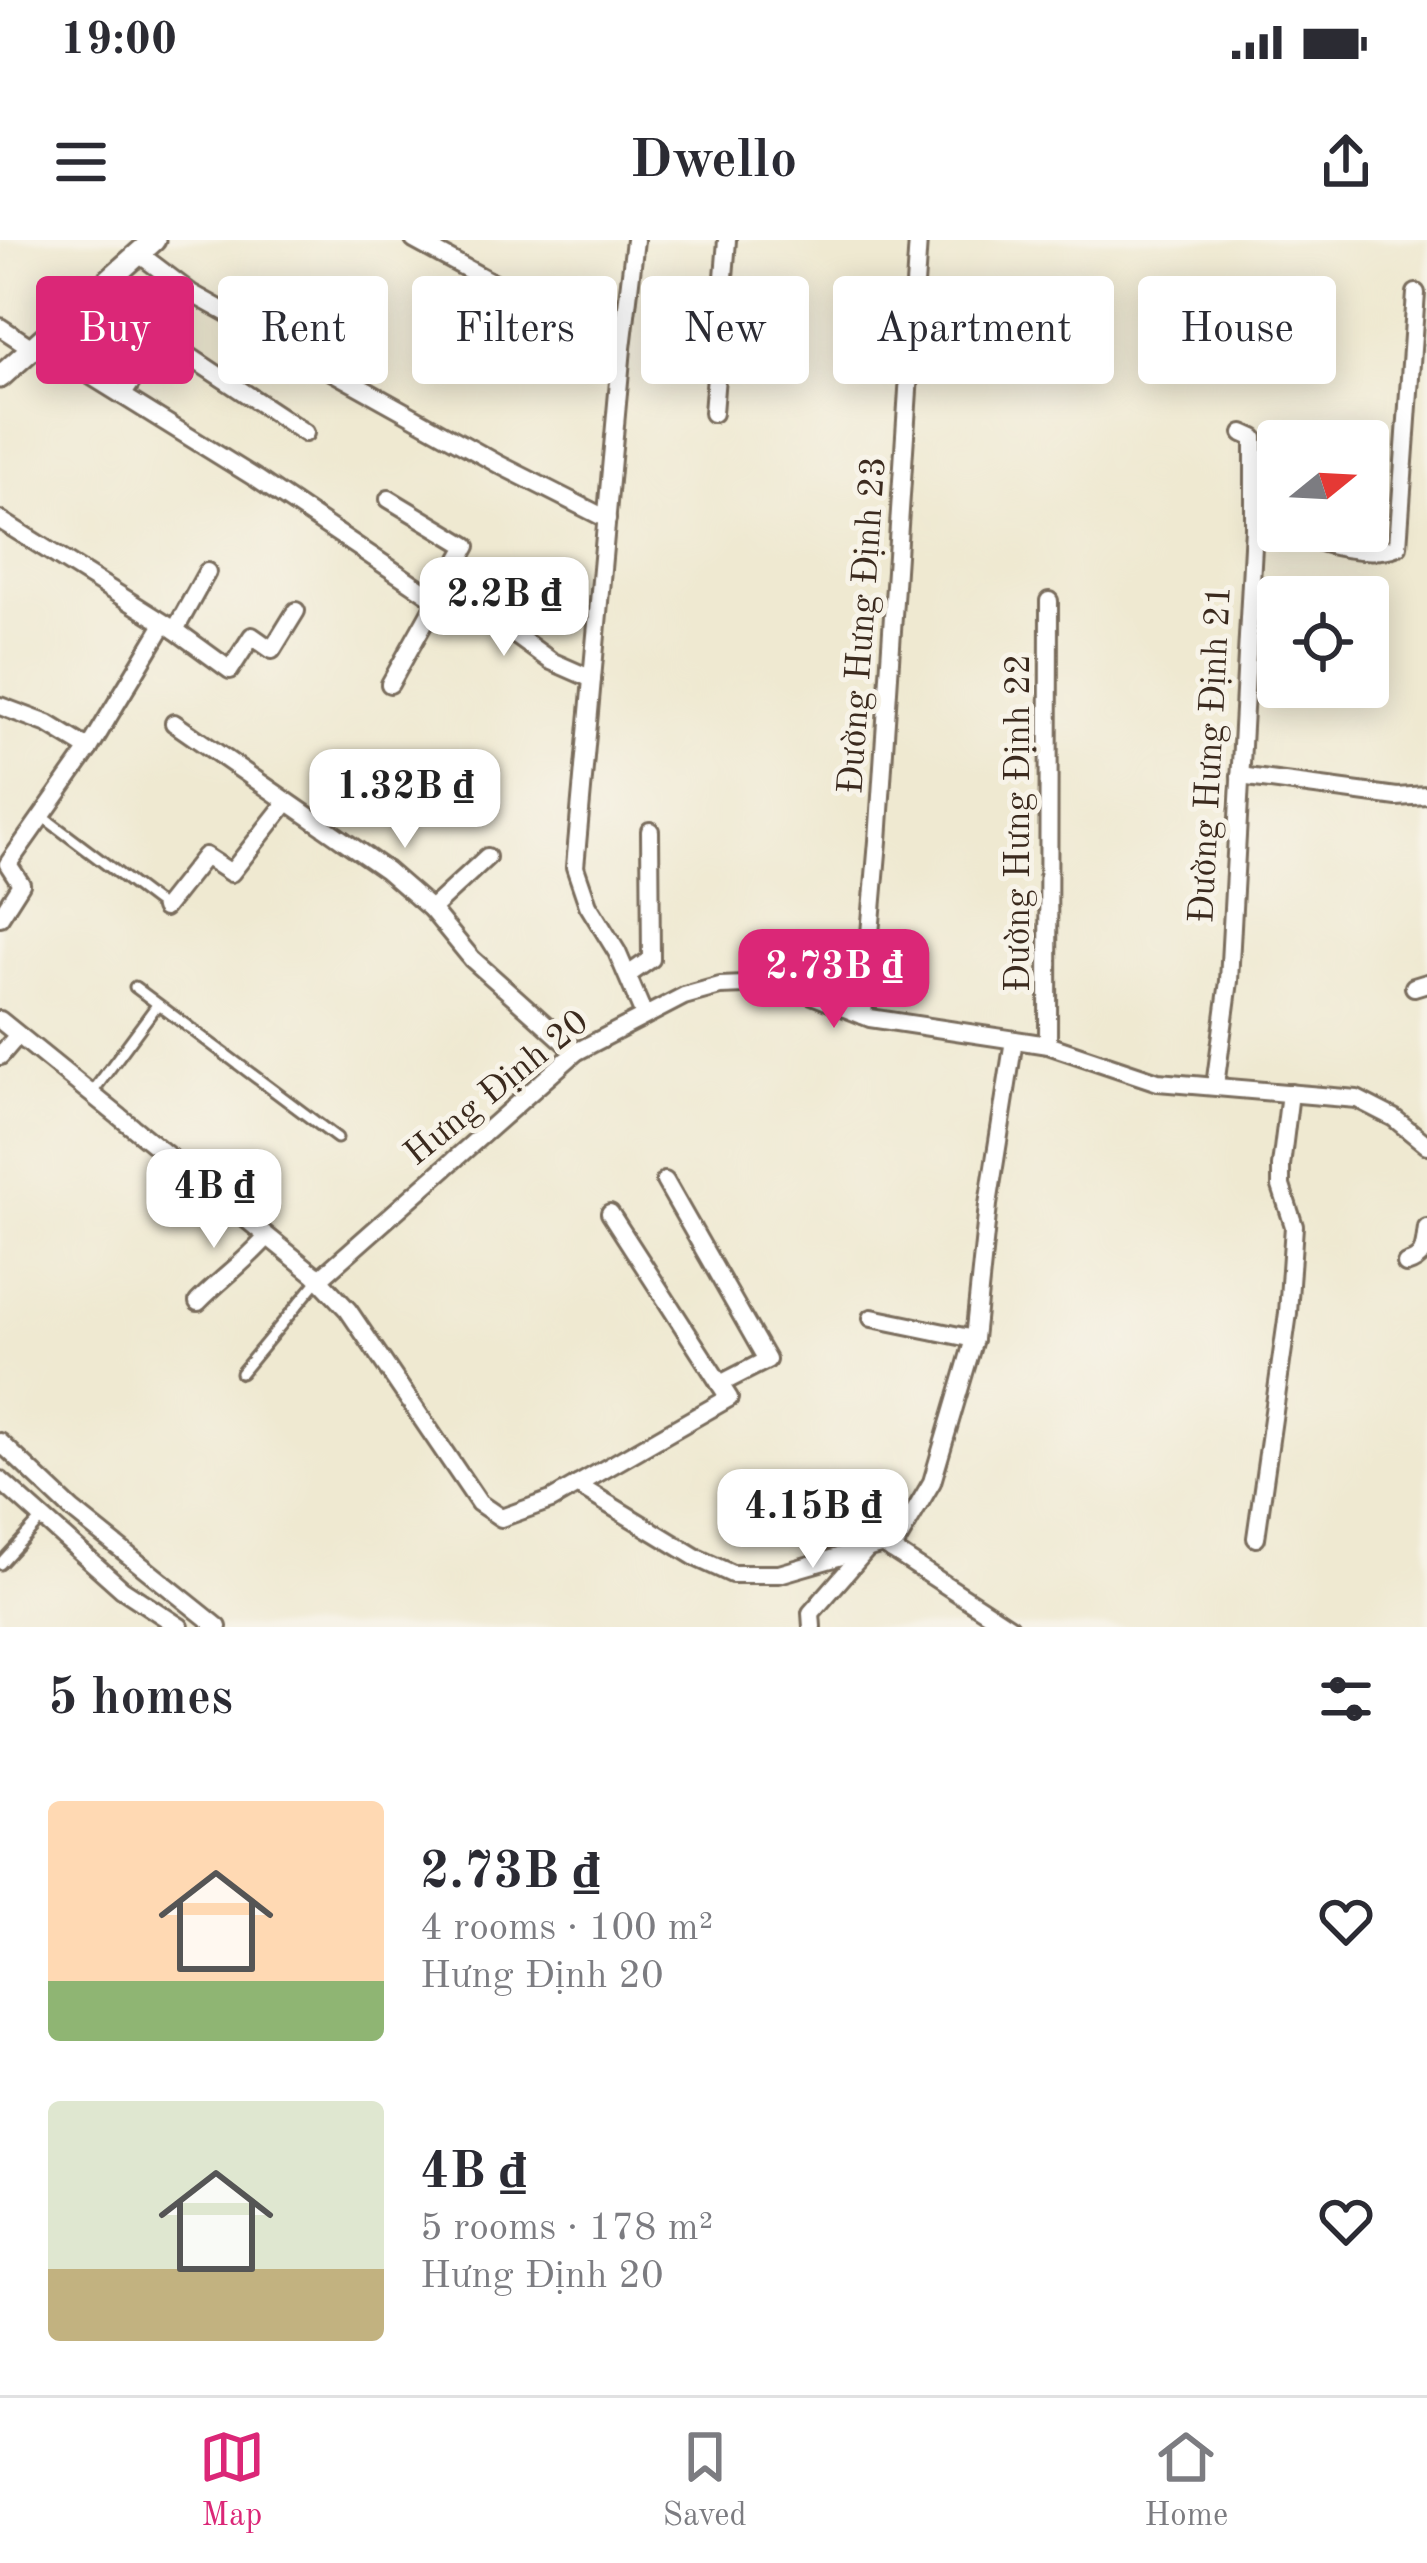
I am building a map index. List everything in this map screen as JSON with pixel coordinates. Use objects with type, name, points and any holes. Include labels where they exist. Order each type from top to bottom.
[{"type":"street","points":[[414,240],[622,348]]},
{"type":"street","points":[[635,240],[575,867],[588,904],[628,975],[644,1015]]},
{"type":"street","points":[[713,413],[727,240]]},
{"type":"street","name":"Đường Hưng Định 23","points":[[863,1015],[919,240]]},
{"type":"street","points":[[0,377],[149,243],[191,293],[500,465],[607,518]]},
{"type":"street","points":[[1389,549],[1398,546],[1416,293]]},
{"type":"street","points":[[0,326],[123,394],[551,661],[592,679]]},
{"type":"street","points":[[123,394],[162,338],[305,433]]},
{"type":"street","name":"Đường Hưng Định 21","points":[[1215,1086],[1228,981],[1254,528],[1254,438],[1244,433]]},
{"type":"street","points":[[1403,477],[1427,478]]},
{"type":"street","points":[[388,499],[467,546],[390,684]]},
{"type":"street","points":[[0,520],[230,670],[252,636],[272,650],[296,611]]},
{"type":"street","points":[[0,917],[21,884],[8,864],[208,572]]},
{"type":"street","name":"Đường Hưng Định 22","points":[[1048,1045],[1049,601]]},
{"type":"street","points":[[0,706],[53,727],[89,749]]},
{"type":"street","points":[[174,723],[386,870],[431,909],[472,958],[577,1052]]},
{"type":"street","points":[[1240,776],[1396,797],[1427,795]]},
{"type":"street","points":[[164,908],[205,856],[231,873],[286,803]]},
{"type":"street","points":[[628,975],[651,959],[650,832]]},
{"type":"street","points":[[431,909],[487,857]]},
{"type":"street","name":"Hưng Định 20","points":[[319,1280],[577,1052],[684,996],[720,986],[772,984],[797,989],[863,1015],[1048,1045],[1158,1082],[1357,1099],[1394,1118],[1427,1145]]},
{"type":"street","points":[[0,1020],[319,1280],[348,1310],[479,1503],[501,1518],[518,1515],[577,1485],[729,1398],[610,1213]]},
{"type":"street","points":[[0,1055],[18,1035]]},
{"type":"street","points":[[892,1550],[932,1482],[974,1339],[988,1205],[1014,1040]]},
{"type":"street","points":[[1256,1538],[1290,1291],[1294,1226],[1281,1186],[1281,1166],[1290,1093]]},
{"type":"street","points":[[665,1181],[767,1360],[721,1384]]},
{"type":"street","points":[[1406,1264],[1419,1260],[1424,1252],[1427,1228]]},
{"type":"street","points":[[198,1301],[222,1277],[241,1268],[267,1237]]},
{"type":"street","points":[[872,1318],[974,1339]]},
{"type":"street","points":[[0,1442],[72,1510],[218,1627]]},
{"type":"street","points":[[0,1480],[122,1588],[180,1627]]},
{"type":"street","points":[[577,1485],[732,1574],[779,1574],[883,1544],[1010,1627]]},
{"type":"street","points":[[812,1627],[811,1613],[867,1548]]},
{"type":"lane","points":[[42,816],[164,908]]},
{"type":"lane","points":[[135,987],[337,1138]]},
{"type":"lane","points":[[91,1094],[157,1005]]},
{"type":"lane","points":[[241,1373],[319,1280]]},
{"type":"lane","points":[[0,1564],[42,1518]]}]
